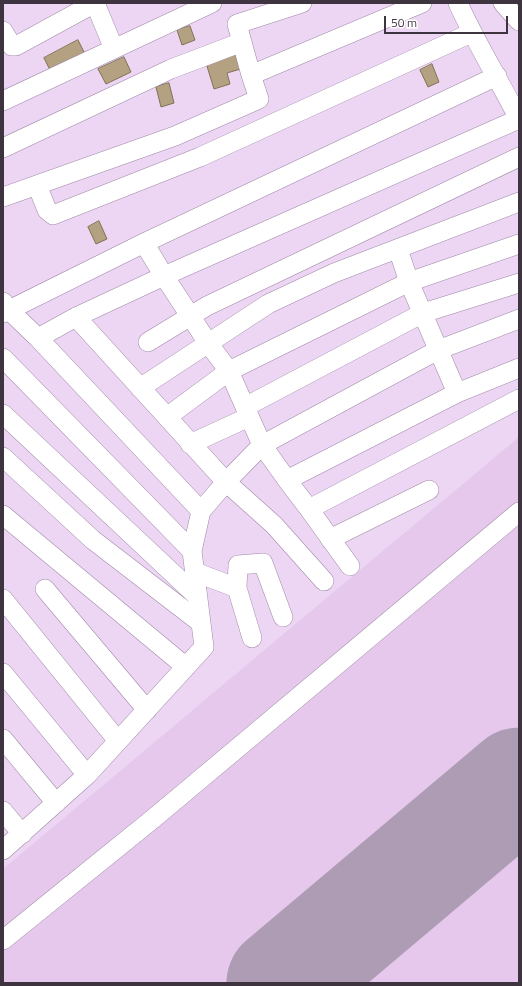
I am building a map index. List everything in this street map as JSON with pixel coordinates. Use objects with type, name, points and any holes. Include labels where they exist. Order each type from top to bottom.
[{"type":"street","points":[[3,31],[9,43],[12,46],[16,46],[95,3],[114,49]]},
{"type":"street","points":[[3,101],[212,3]]},
{"type":"street","points":[[3,197],[175,136],[259,100],[237,24],[302,3]]},
{"type":"street","points":[[251,75],[422,3]]},
{"type":"street","points":[[38,338],[76,317],[164,276],[519,119],[471,33],[458,3]]},
{"type":"street","points":[[503,3],[519,21]]},
{"type":"street","points":[[37,185],[48,210],[53,215],[200,157],[471,33]]},
{"type":"street","points":[[3,148],[171,69],[242,42]]},
{"type":"street","points":[[201,511],[38,338],[5,308],[496,76]]},
{"type":"street","points":[[148,342],[207,306],[519,157]]},
{"type":"street","points":[[140,388],[268,304],[334,273],[519,202]]},
{"type":"street","points":[[144,243],[190,317],[229,371],[262,445],[350,566]]},
{"type":"street","points":[[167,417],[229,371],[409,282],[519,244]]},
{"type":"street","points":[[398,249],[409,282],[458,392]]},
{"type":"street","points":[[249,417],[245,407],[423,313],[519,283]]},
{"type":"street","points":[[76,317],[190,444],[226,482],[274,525],[324,581]]},
{"type":"street","points":[[3,850],[87,775],[204,647],[192,550],[201,511],[226,482],[262,445],[438,350],[519,319]]},
{"type":"street","points":[[3,358],[192,550]]},
{"type":"street","points":[[287,480],[458,392],[519,368]]},
{"type":"street","points":[[309,509],[519,399]]},
{"type":"street","points":[[3,414],[198,597]]},
{"type":"street","points":[[190,444],[249,417]]},
{"type":"street","points":[[3,457],[93,540],[201,623]]},
{"type":"street","points":[[330,538],[429,490]]},
{"type":"street","points":[[3,940],[154,818],[519,512]]},
{"type":"street","points":[[3,515],[186,667]]},
{"type":"street","points":[[252,638],[238,588],[238,565],[263,563],[283,617]]},
{"type":"street","points":[[195,572],[238,588]]},
{"type":"street","points":[[44,589],[147,710]]},
{"type":"street","points":[[3,598],[118,741]]},
{"type":"street","points":[[3,673],[87,775]]},
{"type":"street","points":[[3,738],[56,803]]},
{"type":"street","points":[[3,811],[22,834]]},
{"type":"shaded area","points":[[519,437],[519,983],[3,983],[3,869]]},
{"type":"building","points":[[190,26],[195,40],[182,45],[177,30]]},
{"type":"building","points":[[78,40],[87,58],[51,72],[44,58]]},
{"type":"building","points":[[239,53],[244,68],[227,73],[230,84],[214,89],[206,63]]},
{"type":"building","points":[[124,57],[131,72],[106,84],[98,69]]},
{"type":"building","points":[[432,64],[439,82],[428,87],[420,70]]},
{"type":"building","points":[[169,83],[174,103],[161,107],[156,87]]},
{"type":"building","points":[[99,221],[107,239],[96,244],[88,227]]},
{"type":"taxiway","points":[[250,983],[350,925]]},
{"type":"runway","points":[[282,983],[519,783]]}]
